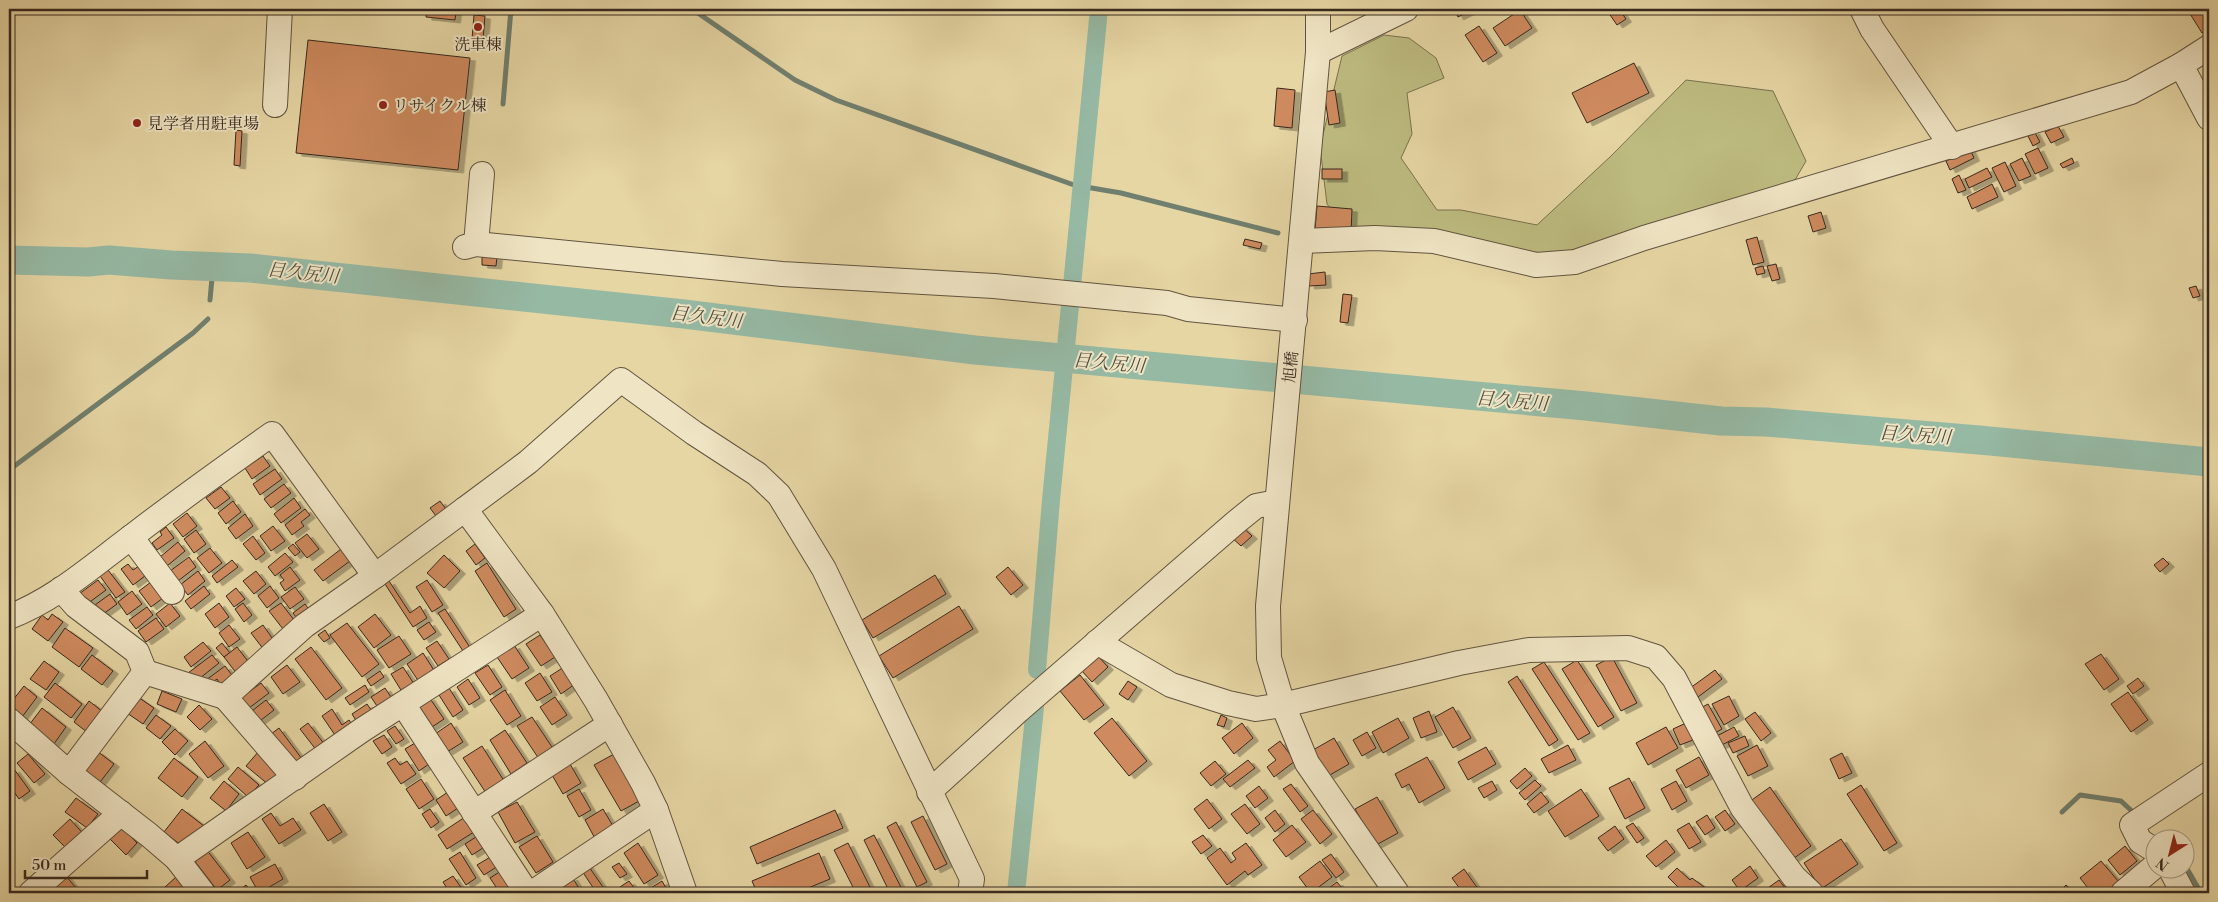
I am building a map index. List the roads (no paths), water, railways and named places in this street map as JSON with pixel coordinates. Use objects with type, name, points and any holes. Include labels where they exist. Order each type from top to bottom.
[{"type":"street","points":[[275,105],[280,9]]},
{"type":"street","name":"旭橋","points":[[1318,9],[1318,52],[1268,606],[1269,658],[1283,705],[1307,763],[1397,893]]},
{"type":"street","points":[[1318,52],[1406,9]]},
{"type":"street","points":[[1867,11],[1872,28],[1952,147]]},
{"type":"street","points":[[1302,241],[1375,238],[1434,241],[1536,264],[1575,262],[1644,238],[2131,92],[2181,65],[2209,47]]},
{"type":"street","points":[[2181,65],[2209,118]]},
{"type":"street","points":[[482,174],[471,245],[782,274],[994,286],[1156,303],[1295,323]]},
{"type":"street","points":[[225,697],[304,626],[375,576],[528,462],[621,380],[694,433],[757,474],[779,496],[824,569],[972,879],[970,893]]},
{"type":"street","points":[[9,617],[27,610],[61,589],[272,434],[375,576]]},
{"type":"street","points":[[929,792],[1097,642],[1256,506],[1278,502]]},
{"type":"street","points":[[465,509],[542,614],[610,724],[656,810],[685,893]]},
{"type":"street","points":[[131,536],[172,592]]},
{"type":"street","points":[[61,589],[76,606],[137,652],[145,672]]},
{"type":"street","points":[[176,859],[403,704],[542,614]]},
{"type":"street","points":[[1097,642],[1170,684],[1228,703],[1256,709],[1283,705],[1450,666],[1529,650],[1628,648],[1656,657],[1674,678],[1742,807],[1794,877],[1811,893]]},
{"type":"street","points":[[145,672],[225,697],[295,778]]},
{"type":"street","points":[[69,773],[145,672]]},
{"type":"street","points":[[403,704],[527,893]]},
{"type":"street","points":[[9,720],[69,773],[176,859],[203,893]]},
{"type":"street","points":[[474,813],[610,724]]},
{"type":"street","points":[[2146,844],[2140,840],[2132,825],[2209,774]]},
{"type":"street","points":[[532,893],[656,810]]},
{"type":"street","points":[[31,893],[121,813]]},
{"type":"street","points":[[2123,893],[2146,873]]},
{"type":"street","points":[[2176,880],[2183,893]]},
{"type":"waterway","points":[[503,104],[511,9]]},
{"type":"waterway","points":[[692,9],[795,80],[836,100],[1074,185],[1121,193],[1278,233]]},
{"type":"waterway","points":[[1037,670],[1051,500],[1099,9]]},
{"type":"waterway","name":"目久尻川","points":[[9,260],[88,262],[109,260],[250,268],[684,314],[975,350],[1586,406],[1721,421],[1766,422],[2209,462]]},
{"type":"waterway","points":[[210,300],[213,267]]},
{"type":"waterway","points":[[9,470],[193,333],[208,319]]},
{"type":"waterway","points":[[1016,893],[1035,707]]},
{"type":"waterway","points":[[2062,812],[2080,795],[2121,801],[2135,814]]},
{"type":"waterway","points":[[2194,880],[2201,893]]},
{"type":"place","name":"洗車棟","points":[[478,27]]},
{"type":"place","name":"リサイクル棟","points":[[383,105]]},
{"type":"place","name":"見学者用駐車場","points":[[137,123]]}]
